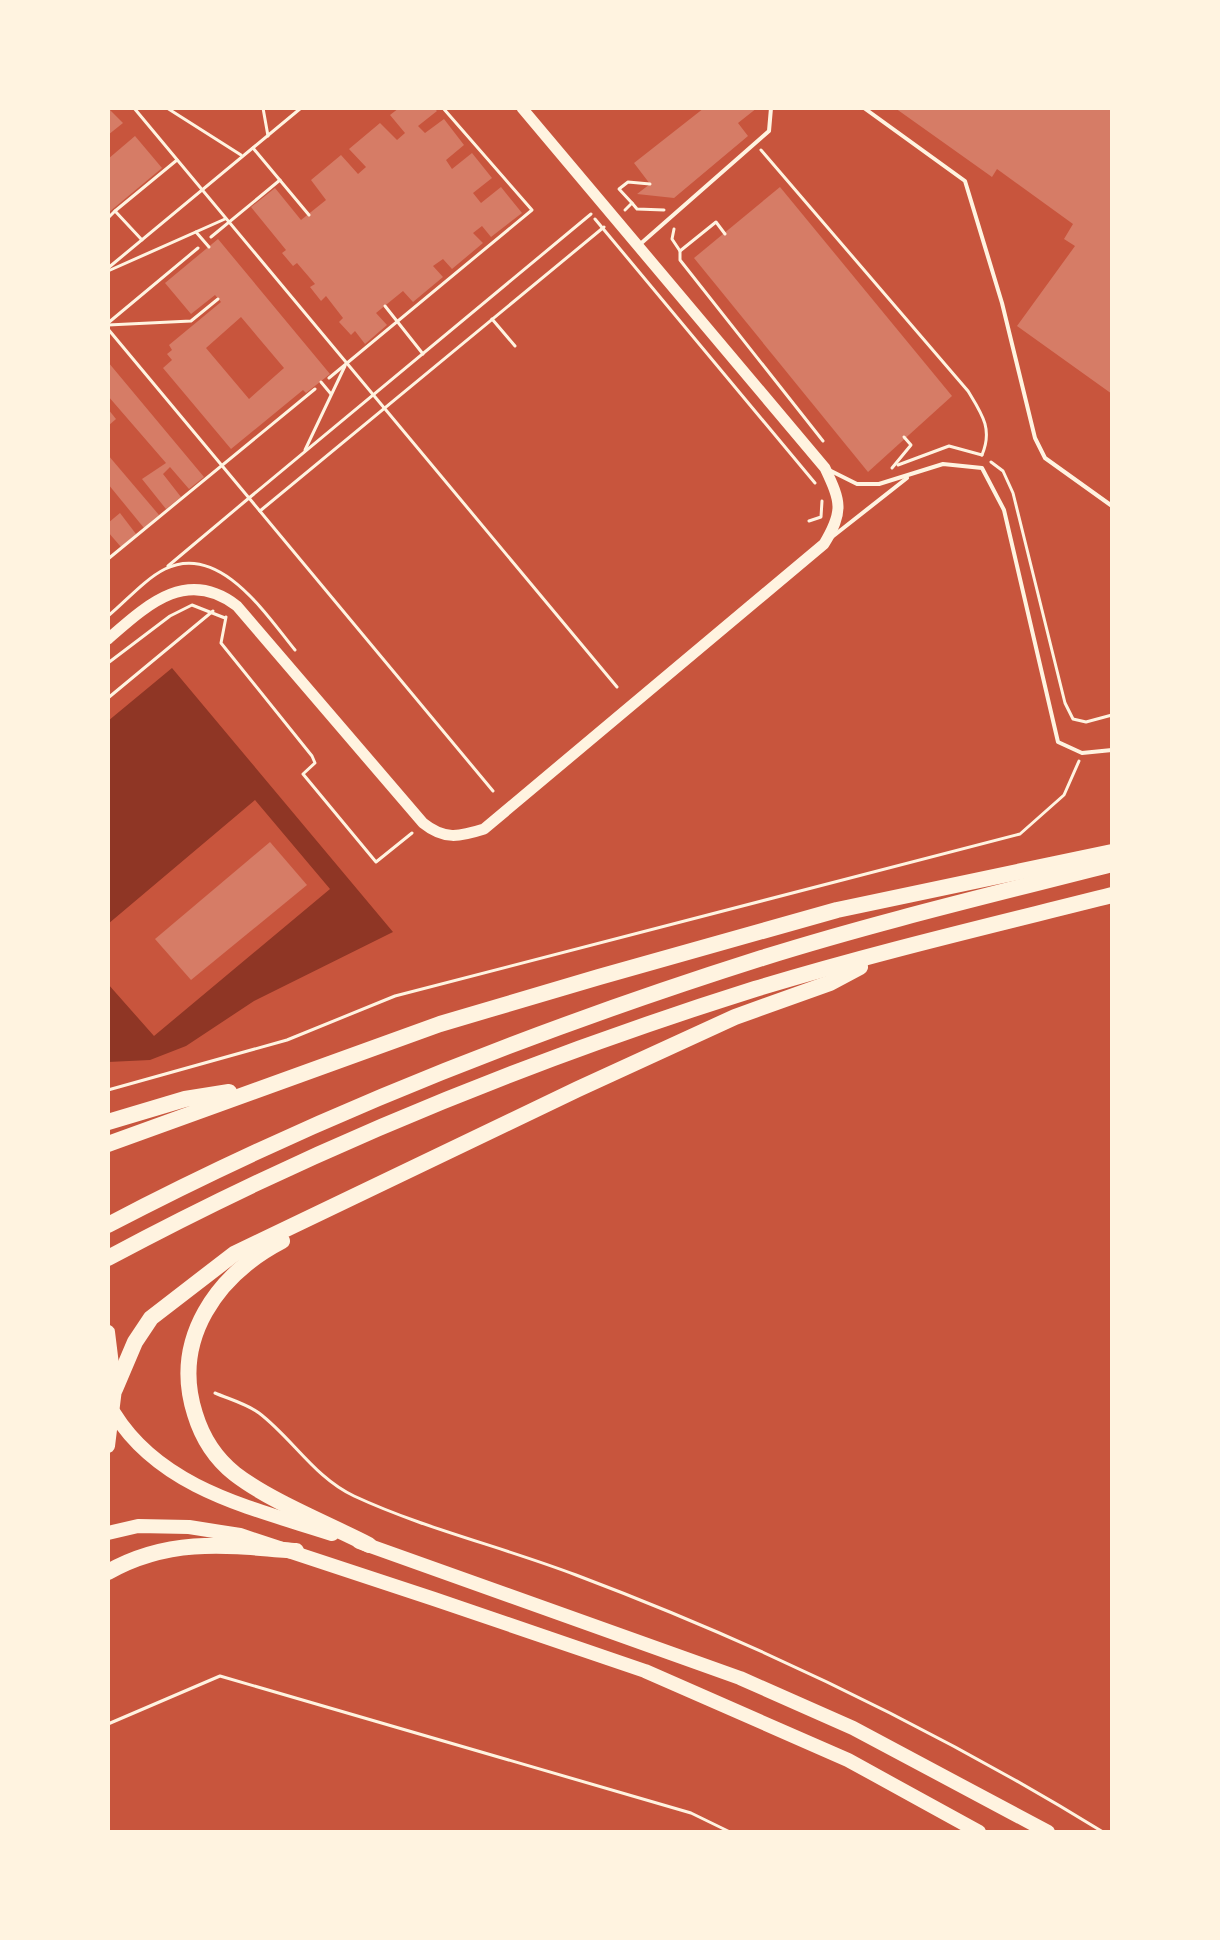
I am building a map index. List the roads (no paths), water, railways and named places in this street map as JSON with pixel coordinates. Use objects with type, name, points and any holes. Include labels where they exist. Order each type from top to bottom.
[{"type":"highway","points":[[108,1144],[440,1024],[837,910],[1112,852]]},
{"type":"highway","points":[[109,1224],[233,1163],[418,1083],[613,1008],[764,958],[1112,864]]},
{"type":"highway","points":[[108,1258],[297,1164],[473,1090],[656,1022],[890,951],[1112,895]]},
{"type":"highway","points":[[115,1389],[143,1330],[178,1294],[234,1254],[592,1083],[735,1017],[830,983],[890,951]]},
{"type":"highway","points":[[108,1122],[185,1099],[266,1086]]},
{"type":"highway","points":[[108,1135],[266,1086]]},
{"type":"highway","points":[[369,1545],[263,1492],[233,1473],[214,1454],[199,1429],[188,1380],[196,1327],[211,1301],[231,1277],[275,1245],[356,1203],[371,1191]]},
{"type":"highway","points":[[108,1572],[155,1550],[186,1545],[218,1543],[296,1551]]},
{"type":"main road","points":[[108,1332],[115,1389],[108,1446]]},
{"type":"main road","points":[[114,1413],[145,1452],[171,1472],[203,1489],[740,1678],[853,1728],[1048,1832]]},
{"type":"main road","points":[[108,1533],[138,1526],[189,1527],[240,1535],[296,1551],[645,1671],[848,1760],[979,1832]]},
{"type":"street","points":[[108,639],[157,600],[173,593],[189,589],[220,593],[237,606],[299,676],[423,823],[435,832],[460,837],[484,829],[824,544],[837,523],[840,500],[825,468],[522,108]]},
{"type":"lane","points":[[637,247],[769,131],[771,108]]},
{"type":"lane","points":[[864,108],[965,181],[1002,303],[1035,438],[1045,458],[1112,506]]},
{"type":"lane","points":[[825,468],[857,484],[879,484],[943,464],[982,468],[1004,510],[1058,742],[1082,753],[1112,750]]},
{"type":"lane","points":[[824,544],[911,476]]}]
